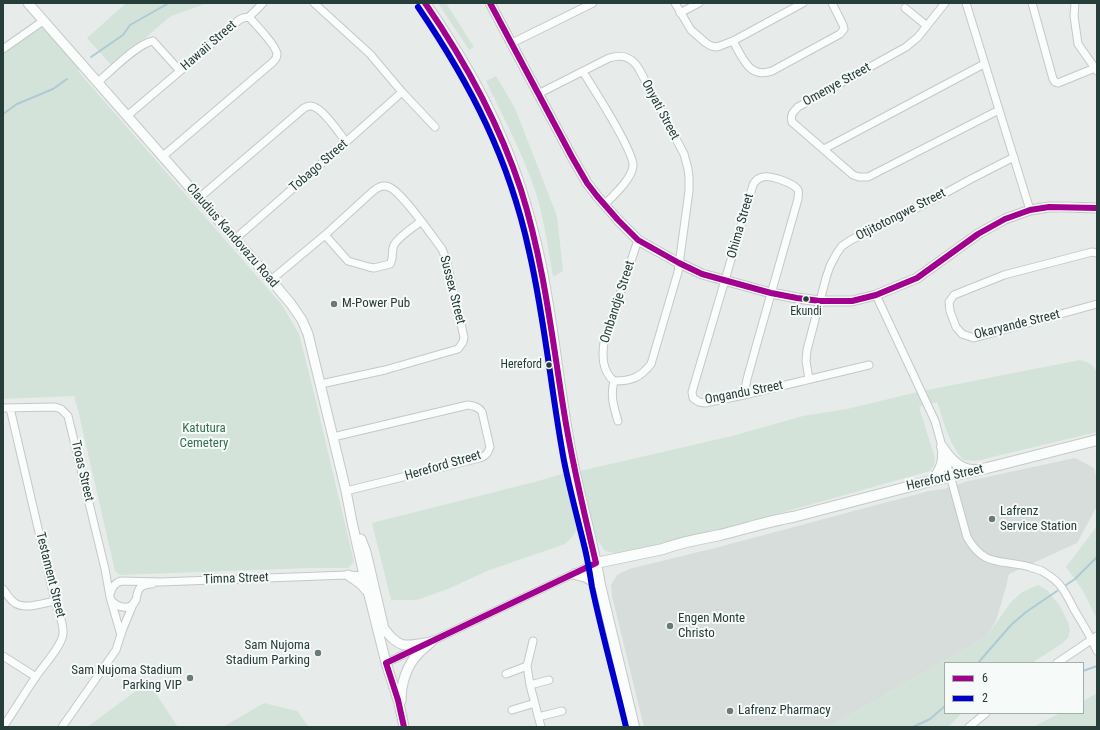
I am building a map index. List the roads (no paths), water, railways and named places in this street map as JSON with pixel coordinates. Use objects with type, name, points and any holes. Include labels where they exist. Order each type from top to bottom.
[{"type":"main road","points":[[425,3],[455,48],[481,94],[501,137],[522,192],[541,270],[569,444],[600,585],[634,727]]},
{"type":"main road","name":"Hereford Street","points":[[596,563],[663,549],[673,550],[722,539],[776,525],[793,517],[934,480],[1097,440]]},
{"type":"main road","points":[[942,447],[948,456],[964,468],[972,470],[987,468]]},
{"type":"main road","points":[[934,480],[942,467],[942,447]]},
{"type":"main road","points":[[575,574],[586,577],[600,585]]},
{"type":"street","name":"Claudius Kandovazu Road","points":[[28,3],[271,280],[291,304],[306,327],[346,491],[359,554],[383,627],[403,723]]},
{"type":"street","points":[[249,17],[263,3]]},
{"type":"street","points":[[314,3],[370,54],[402,92],[435,127]]},
{"type":"street","points":[[490,3],[587,183],[604,205],[638,240],[702,274],[771,293],[796,298],[820,301],[852,301],[876,295],[917,278],[978,234],[997,222],[1017,214],[1030,210],[1054,207],[1097,208]]},
{"type":"street","points":[[512,43],[593,3]]},
{"type":"street","points":[[675,3],[691,30],[706,43],[717,47],[733,41],[803,3]]},
{"type":"street","points":[[680,13],[699,3]]},
{"type":"street","points":[[733,41],[745,63],[751,69],[764,74],[772,71],[840,34],[844,29],[843,24],[832,3]]},
{"type":"street","name":"Omenye Street","points":[[945,3],[918,37],[906,47],[798,107],[791,116],[792,122],[853,175],[859,178],[868,177],[999,110]]},
{"type":"street","points":[[966,3],[1030,210]]},
{"type":"street","points":[[1032,3],[1053,79],[1058,83],[1096,69],[1078,44],[1074,16],[1075,3]]},
{"type":"street","points":[[905,8],[927,26]]},
{"type":"street","name":"Hawaii Street","points":[[127,116],[239,20],[249,17],[272,43],[276,49],[276,58],[162,157]]},
{"type":"street","points":[[3,49],[43,21]]},
{"type":"street","points":[[98,82],[134,51],[148,42],[153,42],[180,71]]},
{"type":"street","name":"Onyati Street","points":[[538,94],[613,57],[632,59],[639,69],[684,154],[688,169],[689,191],[679,263]]},
{"type":"street","points":[[824,149],[984,64]]},
{"type":"street","points":[[583,72],[622,138],[632,158],[633,167],[629,177],[604,205]]},
{"type":"street","name":"Tobago Street","points":[[235,239],[402,92]]},
{"type":"street","points":[[199,198],[304,108],[311,106],[322,111],[346,142]]},
{"type":"street","name":"Otjitotongwe Street","points":[[809,379],[806,361],[807,350],[830,266],[842,246],[1014,157]]},
{"type":"street","name":"Ohima Street","points":[[725,281],[753,185],[755,181],[762,177],[766,176],[775,178],[794,186],[799,193],[771,293]]},
{"type":"street","name":"Sussex Street","points":[[271,280],[379,187],[387,186],[400,196],[442,249],[446,259],[464,337],[458,350],[385,370],[321,384]]},
{"type":"street","points":[[325,235],[348,261],[374,268],[390,264],[393,260],[394,246],[401,237],[421,221]]},
{"type":"street","name":"Ombandje Street","points":[[614,382],[609,377],[605,368],[602,355],[604,342],[638,240]]},
{"type":"street","name":"Okaryande Street","points":[[1097,254],[1092,252],[1004,275],[954,295],[949,302],[950,311],[956,327],[962,334],[974,338],[1097,304]]},
{"type":"street","points":[[618,421],[613,404],[612,390],[614,382],[625,381],[637,377],[645,372],[651,364],[679,263]]},
{"type":"street","name":"Ongandu Street","points":[[725,281],[692,392],[693,398],[699,402],[705,403],[744,395],[869,365]]},
{"type":"street","points":[[744,395],[771,293]]},
{"type":"street","points":[[876,295],[935,421],[967,537],[978,552],[986,558],[1001,563],[1023,565],[1040,570],[1058,584],[1094,638],[1097,651]]},
{"type":"street","name":"Hereford Street","points":[[333,437],[468,404],[480,409],[482,412],[490,447],[489,452],[485,456],[346,491]]},
{"type":"street","name":"Troas Street","points":[[7,408],[55,407],[61,409],[68,416],[121,635]]},
{"type":"street","name":"Testament Street","points":[[3,727],[5,718],[49,661],[62,638],[63,630],[7,408]]},
{"type":"street","name":"Claudius Kandovazu Road","points":[[351,513],[366,552],[369,595],[389,661]]},
{"type":"street","points":[[359,554],[358,566],[348,575],[361,584],[369,595]]},
{"type":"street","name":"Hereford Street","points":[[389,661],[432,642],[596,563]]},
{"type":"street","name":"Timna Street","points":[[106,574],[114,580],[160,582],[348,575],[367,576]]},
{"type":"street","points":[[134,602],[123,608],[115,604],[111,597],[113,586],[122,581],[133,585],[137,593]]},
{"type":"street","points":[[62,727],[116,650],[140,588],[144,585],[160,582]]},
{"type":"street","points":[[3,589],[13,601],[22,606],[55,601]]},
{"type":"street","points":[[383,627],[399,644],[414,646],[432,642]]},
{"type":"street","points":[[1058,662],[1094,638]]},
{"type":"street","points":[[533,641],[527,666],[540,727]]},
{"type":"street","points":[[403,723],[401,697],[402,687],[408,666],[418,654],[432,642]]},
{"type":"street","points":[[3,656],[36,677]]},
{"type":"street","points":[[506,674],[527,666]]},
{"type":"street","points":[[530,685],[549,680]]},
{"type":"street","points":[[512,710],[535,704]]},
{"type":"street","points":[[538,717],[562,711]]},
{"type":"street","points":[[969,727],[985,714]]},
{"type":"waterway","points":[[91,57],[123,35],[130,25],[169,3]]},
{"type":"waterway","points":[[3,114],[17,104],[53,89],[67,79]]},
{"type":"waterway","points":[[1066,585],[1075,579],[1097,557]]},
{"type":"waterway","points":[[979,662],[1011,625],[1026,612],[1057,591]]},
{"type":"waterway","points":[[1084,671],[1097,666]]},
{"type":"waterway","points":[[913,727],[930,719],[944,707]]},
{"type":"place","name":"Ekundi","points":[[806,299]]},
{"type":"place","name":"M-Power Pub","points":[[334,304]]},
{"type":"place","name":"Hereford","points":[[549,365]]},
{"type":"place","name":"Lafrenz Service Station","points":[[992,519]]},
{"type":"place","name":"Engen Monte Christo","points":[[670,626]]},
{"type":"place","name":"Sam Nujoma Stadium Parking","points":[[318,653]]},
{"type":"place","name":"Sam Nujoma Stadium Parking VIP","points":[[190,678]]},
{"type":"place","name":"Lafrenz Pharmacy","points":[[730,711]]},
{"type":"park label","name":"Katutura Cemetery","points":[[204,436]]}]
